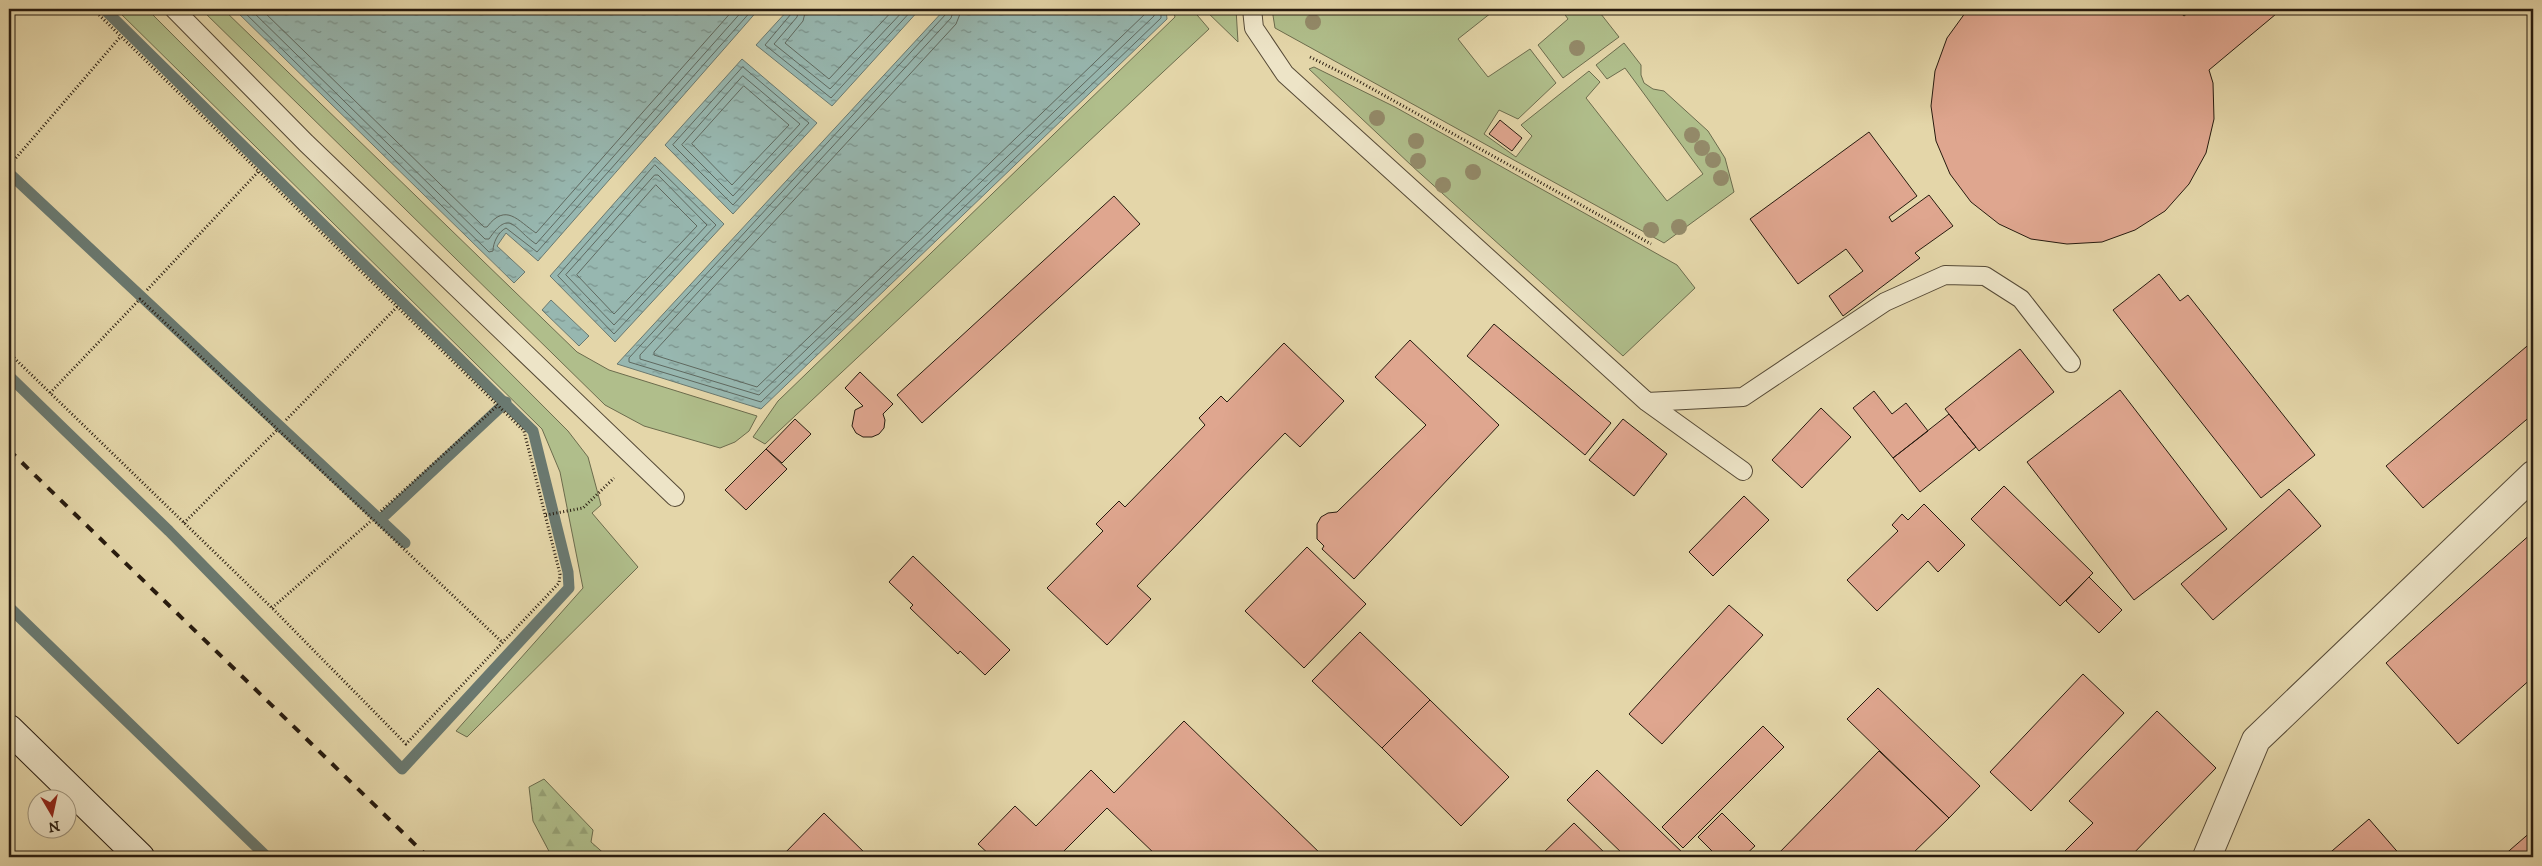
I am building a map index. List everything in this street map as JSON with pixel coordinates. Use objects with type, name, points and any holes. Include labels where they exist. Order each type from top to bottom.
[{"type":"street","points":[[2207,857],[2256,740],[2533,475]]},
{"type":"street","points":[[9,730],[140,857]]},
{"type":"lane","points":[[174,9],[306,143],[675,497]]},
{"type":"lane","points":[[1252,9],[1254,28],[1285,74],[1647,402],[1742,471]]},
{"type":"lane","points":[[1647,402],[1743,397],[1885,302],[1945,275],[1985,276],[2021,298],[2071,363]]},
{"type":"path","points":[[9,353],[272,608],[406,744],[559,583],[560,574],[524,431],[93,9]]},
{"type":"path","points":[[9,166],[121,36]]},
{"type":"path","points":[[1307,55],[1360,82],[1651,244]]},
{"type":"path","points":[[147,290],[258,172]]},
{"type":"path","points":[[50,393],[140,299],[503,643]]},
{"type":"path","points":[[286,420],[397,308]]},
{"type":"path","points":[[381,511],[497,406]]},
{"type":"path","points":[[184,523],[277,430]]},
{"type":"path","points":[[546,515],[583,508],[634,458]]},
{"type":"path","points":[[272,608],[372,520]]},
{"type":"green space","points":[[116,9],[147,9],[568,431],[588,457],[601,505],[592,513],[638,567],[467,737],[456,731],[583,588],[560,472],[542,429]]},
{"type":"green space","points":[[201,9],[223,9],[577,352],[609,370],[757,416],[749,431],[735,442],[720,448],[644,426],[605,405]]},
{"type":"green space","points":[[1173,9],[1192,9],[1209,29],[765,444],[753,437],[778,401],[1175,17]]},
{"type":"green space","points":[[1204,9],[1236,9],[1238,42]]},
{"type":"green space","points":[[1272,9],[1496,9],[1458,39],[1488,77],[1530,49],[1556,83],[1518,119],[1499,110],[1484,134],[1516,157],[1532,136],[1521,125],[1589,71],[1600,82],[1586,98],[1667,201],[1703,174],[1625,68],[1607,79],[1596,65],[1624,43],[1641,65],[1641,75],[1644,83],[1653,89],[1664,91],[1708,131],[1725,158],[1734,192],[1664,243],[1275,28]]},
{"type":"green space","points":[[1561,9],[1597,9],[1619,37],[1563,78],[1538,45],[1568,19]]},
{"type":"green space","points":[[1314,67],[1395,107],[1677,265],[1695,288],[1623,356],[1412,166],[1309,69]]},
{"type":"green space","points":[[544,779],[593,830],[591,842],[608,857],[552,857],[533,821],[529,787]]},
{"type":"water","points":[[234,9],[759,9],[538,261],[506,233],[497,246],[525,272],[514,283]]},
{"type":"water","points":[[789,9],[920,9],[832,106],[756,45]]},
{"type":"water","points":[[945,9],[1166,9],[1167,19],[761,409],[617,364]]},
{"type":"water","points":[[742,59],[817,123],[733,214],[665,145]]},
{"type":"water","points":[[655,157],[724,224],[615,342],[550,276]]},
{"type":"water","points":[[551,300],[589,336],[579,346],[542,310]]},
{"type":"building","points":[[1968,9],[2176,9],[2184,16],[2193,9],[2282,9],[2209,70],[2213,83],[2214,119],[2206,153],[2189,184],[2165,211],[2135,230],[2102,242],[2067,244],[2031,239],[1999,224],[1971,202],[1950,174],[1936,141],[1931,106],[1935,71],[1947,38]]},
{"type":"building","points":[[1500,120],[1522,138],[1512,151],[1489,134]]},
{"type":"building","points":[[1869,132],[1917,196],[1889,217],[1892,222],[1929,195],[1953,226],[1915,253],[1920,258],[1843,316],[1829,296],[1863,271],[1846,249],[1798,284],[1750,219]]},
{"type":"building","points":[[1114,196],[1140,224],[922,423],[897,395]]},
{"type":"building","points":[[2159,274],[2180,301],[2188,295],[2315,455],[2261,498],[2113,310]]},
{"type":"building","points":[[1494,324],[1611,423],[1585,455],[1467,356]]},
{"type":"building","points":[[1410,340],[1499,425],[1354,579],[1322,549],[1324,546],[1317,539],[1317,524],[1321,517],[1328,513],[1337,512],[1426,425],[1375,377]]},
{"type":"building","points":[[2533,341],[2533,414],[2423,508],[2386,466]]},
{"type":"building","points":[[1284,343],[1344,401],[1300,447],[1285,433],[1137,586],[1151,599],[1107,645],[1047,588],[1103,531],[1096,524],[1119,501],[1125,507],[1205,425],[1199,418],[1221,396],[1227,402]]},
{"type":"building","points":[[2020,349],[2054,392],[1979,451],[1945,409]]},
{"type":"building","points":[[860,372],[893,404],[883,414],[885,420],[884,428],[879,434],[872,437],[863,437],[856,433],[852,426],[855,410],[863,406],[845,388]]},
{"type":"building","points":[[2120,390],[2227,529],[2134,600],[2027,462]]},
{"type":"building","points":[[1874,391],[1892,414],[1906,403],[1928,431],[1893,458],[1853,408]]},
{"type":"building","points":[[1821,408],[1851,437],[1802,488],[1772,460]]},
{"type":"building","points":[[1949,414],[1976,447],[1920,492],[1893,458]]},
{"type":"building","points":[[795,419],[811,434],[782,463],[766,449]]},
{"type":"building","points":[[1623,419],[1667,454],[1634,496],[1589,460]]},
{"type":"building","points":[[766,449],[787,469],[746,510],[725,490]]},
{"type":"building","points":[[2004,486],[2093,573],[2060,606],[1971,519]]},
{"type":"building","points":[[2289,489],[2321,526],[2213,620],[2181,584]]},
{"type":"building","points":[[1744,496],[1769,520],[1713,576],[1689,552]]},
{"type":"building","points":[[1924,504],[1965,545],[1938,572],[1928,561],[1877,611],[1847,580],[1898,531],[1892,525],[1902,514],[1908,520]]},
{"type":"building","points":[[2533,532],[2533,677],[2458,744],[2386,663]]},
{"type":"building","points":[[1307,547],[1366,604],[1304,668],[1245,611]]},
{"type":"building","points":[[913,556],[1010,650],[985,675],[960,651],[958,654],[910,608],[913,605],[889,582]]},
{"type":"building","points":[[2089,577],[2122,610],[2099,633],[2066,601]]},
{"type":"building","points":[[1729,605],[1763,635],[1662,744],[1629,714]]},
{"type":"building","points":[[1360,632],[1430,700],[1382,748],[1312,681]]},
{"type":"building","points":[[2083,674],[2124,713],[2031,811],[1990,772]]},
{"type":"building","points":[[1878,688],[1980,786],[1949,818],[1847,719]]},
{"type":"building","points":[[1430,700],[1509,777],[1461,826],[1382,748]]},
{"type":"building","points":[[2157,711],[2216,768],[2130,857],[2059,857],[2093,823],[2069,801]]},
{"type":"building","points":[[1184,721],[1324,857],[1158,857],[1107,808],[1060,855],[1062,857],[992,857],[978,844],[1015,806],[1036,826],[1091,770],[1114,793]]},
{"type":"building","points":[[1763,726],[1784,747],[1683,848],[1662,827]]},
{"type":"building","points":[[1879,751],[1949,818],[1909,857],[1775,857]]},
{"type":"building","points":[[1597,770],[1687,857],[1626,857],[1567,800]]},
{"type":"building","points":[[824,813],[869,857],[781,857]]},
{"type":"building","points":[[1722,813],[1755,846],[1743,857],[1718,857],[1698,837]]},
{"type":"building","points":[[2369,819],[2402,857],[2325,857]]},
{"type":"building","points":[[1574,823],[1609,857],[1539,857]]},
{"type":"building","points":[[2533,830],[2533,857],[2502,857]]},
{"type":"waterway","points":[[9,376],[169,531],[402,769],[569,588],[568,572],[533,431],[104,9]]},
{"type":"waterway","points":[[9,173],[405,543]]},
{"type":"waterway","points":[[381,519],[506,402]]},
{"type":"waterway","points":[[9,607],[267,857]]},
{"type":"railway","points":[[9,450],[428,857]]}]
